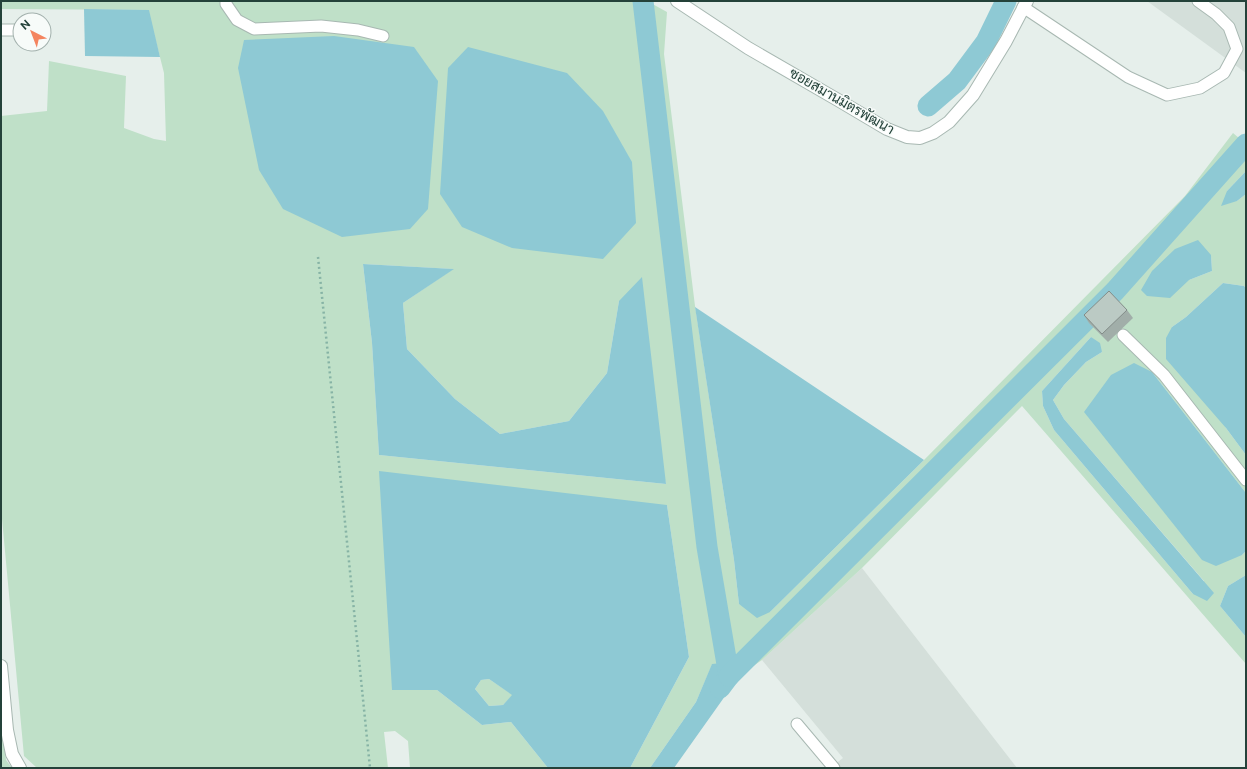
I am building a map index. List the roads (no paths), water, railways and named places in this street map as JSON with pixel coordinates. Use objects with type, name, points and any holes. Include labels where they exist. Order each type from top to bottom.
[{"type":"street","name":"ซอยสมานมิตรพัฒนา","points":[[677,1],[748,48],[887,129],[906,137],[920,138],[933,133],[949,122],[973,95],[1006,41],[1025,4]]},
{"type":"street","points":[[1,666],[7,730],[12,754],[20,768]]},
{"type":"lane","points":[[226,1],[226,4],[237,20],[254,29],[321,26],[358,30],[383,36]]},
{"type":"lane","points":[[1025,4],[1128,77],[1167,95],[1200,88],[1224,73],[1237,49],[1229,27],[1216,14],[1198,1]]},
{"type":"lane","points":[[1,30],[12,30]]},
{"type":"lane","points":[[1123,335],[1164,376],[1246,480]]},
{"type":"lane","points":[[797,724],[834,768]]},
{"type":"water","points":[[84,9],[149,10],[160,57],[85,56]]},
{"type":"water","points":[[334,36],[414,47],[438,81],[428,209],[410,229],[342,237],[283,209],[259,170],[238,68],[244,40]]},
{"type":"water","points":[[468,47],[567,73],[603,111],[632,162],[636,223],[603,259],[512,248],[462,227],[440,194],[448,68]]},
{"type":"water","points":[[1246,171],[1246,194],[1237,201],[1221,206],[1227,191]]},
{"type":"water","points":[[1198,240],[1211,255],[1212,271],[1189,280],[1170,298],[1147,296],[1141,290],[1152,271],[1175,249]]},
{"type":"water","points":[[363,264],[454,269],[403,303],[407,349],[455,399],[500,434],[569,421],[607,373],[619,301],[642,277],[666,484],[379,455],[372,343]]},
{"type":"water","points":[[1223,283],[1244,286],[1246,288],[1246,455],[1226,428],[1166,359],[1166,338],[1172,327],[1186,317]]},
{"type":"water","points":[[695,307],[924,460],[770,612],[757,618],[739,604],[734,560]]},
{"type":"water","points":[[1091,337],[1100,343],[1102,352],[1086,362],[1064,385],[1053,400],[1064,419],[1214,593],[1207,601],[1193,594],[1054,430],[1043,406],[1042,391]]},
{"type":"water","points":[[1134,363],[1152,372],[1246,493],[1246,551],[1242,555],[1216,566],[1202,560],[1084,412],[1111,375]]},
{"type":"water","points":[[379,471],[667,505],[689,657],[630,768],[548,768],[511,722],[482,725],[437,690],[392,690]],"holes":[[[489,679],[512,695],[503,705],[489,706],[475,689],[481,680]]]},
{"type":"water","points":[[1246,575],[1246,637],[1220,606],[1228,586]]},
{"type":"water","points":[[733,662],[740,675],[674,768],[650,768],[696,702],[712,664]]},
{"type":"waterway","points":[[643,1],[707,547],[729,676],[720,688]]},
{"type":"waterway","points":[[928,106],[957,81],[986,42],[1006,1]]},
{"type":"waterway","points":[[729,676],[1115,291],[1246,144]]}]
